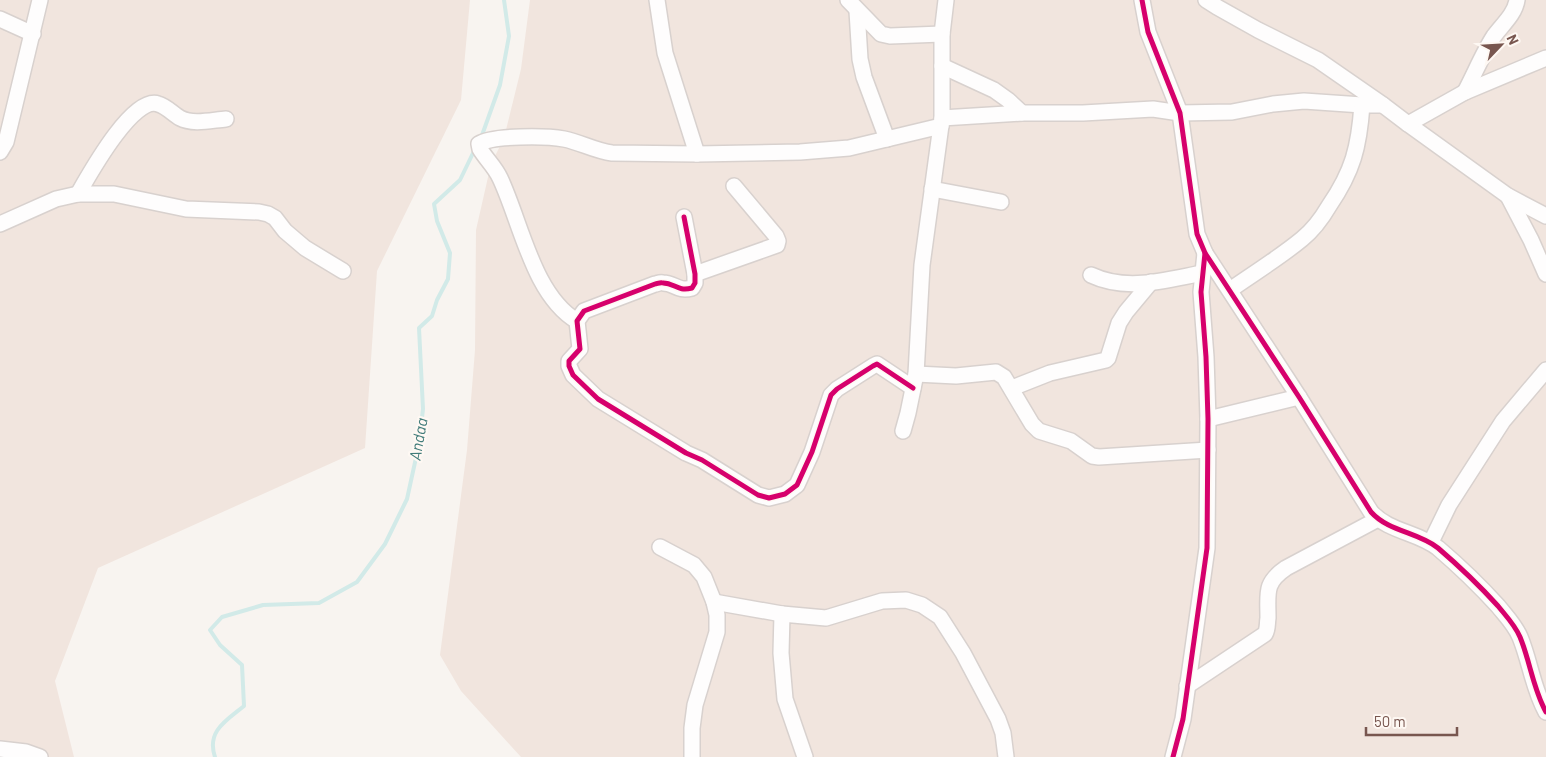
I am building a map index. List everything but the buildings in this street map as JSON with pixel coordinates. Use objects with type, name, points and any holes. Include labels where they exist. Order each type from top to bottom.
[{"type":"street","points":[[0,152],[6,142],[40,0]]},
{"type":"street","points":[[657,0],[666,52],[697,154]]},
{"type":"street","points":[[902,431],[914,381],[922,265],[941,122],[942,34],[946,0]]},
{"type":"street","points":[[1142,0],[1148,32],[1180,113],[1197,234],[1204,254],[1230,290],[1362,498],[1378,519],[1390,526],[1431,542],[1486,592],[1512,623],[1520,637],[1537,691],[1546,712]]},
{"type":"street","points":[[1206,0],[1258,30],[1318,60],[1384,105],[1508,196],[1546,216]]},
{"type":"street","points":[[1465,92],[1494,37],[1516,6],[1517,0]]},
{"type":"street","points":[[852,5],[864,77],[886,139]]},
{"type":"street","points":[[852,5],[881,34],[890,36],[942,34]]},
{"type":"street","points":[[0,19],[33,34]]},
{"type":"street","points":[[1408,124],[1465,92],[1546,58]]},
{"type":"street","points":[[942,66],[994,90],[1022,113]]},
{"type":"street","points":[[577,322],[561,310],[534,267],[499,176],[482,153],[479,144],[486,140],[546,137],[565,139],[601,152],[612,153],[800,152],[849,148],[941,122],[1022,113],[1153,110],[1180,113],[1232,112],[1273,104],[1304,101],[1384,105]]},
{"type":"street","points":[[78,194],[94,165],[125,122],[142,107],[151,103],[158,104],[186,121],[226,119]]},
{"type":"street","points":[[1230,290],[1304,237],[1322,216],[1342,187],[1351,168],[1360,132],[1362,105]]},
{"type":"street","points":[[695,274],[777,245],[776,236],[734,186]]},
{"type":"street","points":[[932,189],[1001,202]]},
{"type":"street","points":[[0,224],[56,199],[78,194],[114,194],[186,209],[259,212],[275,218],[285,231],[304,248],[343,271]]},
{"type":"street","points":[[1508,196],[1546,274]]},
{"type":"street","points":[[684,217],[695,274],[695,283],[692,288],[686,290],[664,282],[584,311],[577,322],[580,349],[569,361],[569,366],[573,375],[598,400],[758,494],[769,498],[785,494],[797,485],[812,452],[831,395],[837,389],[878,364],[914,381],[996,372],[1004,377],[1012,388],[1032,424],[1040,431],[1071,441],[1092,456],[1208,450]]},
{"type":"street","points":[[1172,757],[1182,719],[1206,548],[1208,419],[1201,292],[1204,254]]},
{"type":"street","points":[[1091,275],[1114,283],[1133,284],[1203,273]]},
{"type":"street","points":[[1012,388],[1050,373],[1106,360],[1119,323],[1151,282]]},
{"type":"street","points":[[1431,542],[1450,505],[1498,429],[1546,370]]},
{"type":"street","points":[[1208,419],[1299,397]]},
{"type":"street","points":[[1187,686],[1264,634],[1267,625],[1268,588],[1275,575],[1378,519]]},
{"type":"street","points":[[660,548],[694,565],[704,578],[717,615],[716,632],[695,705],[692,728],[692,757]]},
{"type":"street","points":[[714,602],[782,614],[826,618],[882,601],[906,600],[922,606],[940,617],[963,653],[998,718],[1003,733],[1006,757]]},
{"type":"street","points":[[782,614],[781,653],[786,699],[805,757]]},
{"type":"street","points":[[0,749],[26,752],[40,757]]},
{"type":"shaded area","points":[[0,0],[470,0],[461,100],[377,271],[365,448],[98,568],[55,681],[74,757],[0,757]]},
{"type":"shaded area","points":[[530,0],[1546,0],[1546,757],[521,757],[461,691],[440,655],[467,450],[475,350],[476,230],[491,164],[504,138],[521,69]]},
{"type":"waterway","name":"Andaa","points":[[481,138],[500,85],[509,36],[504,0]]},
{"type":"waterway","name":"Andaa","points":[[215,757],[213,740],[216,733],[225,721],[244,706],[242,665],[220,645],[210,630],[222,617],[263,605],[319,603],[357,582],[385,544],[407,499],[419,444],[423,409],[419,328],[432,316],[437,300],[448,279],[450,253],[437,221],[434,204],[460,180],[475,149]]},
{"type":"cycle path","points":[[1142,0],[1148,32],[1180,113],[1197,234],[1205,253],[1371,512],[1386,524],[1422,538],[1438,548],[1476,583],[1516,628],[1546,712]]},
{"type":"cycle path","points":[[684,217],[695,274],[695,283],[692,288],[683,289],[670,284],[655,284],[584,311],[577,321],[580,349],[569,361],[569,366],[573,375],[598,399],[758,495],[769,498],[785,494],[797,485],[812,452],[831,395],[837,389],[877,364],[913,388]]},
{"type":"cycle path","points":[[1173,757],[1183,719],[1207,548],[1208,419],[1201,292],[1205,253]]}]
